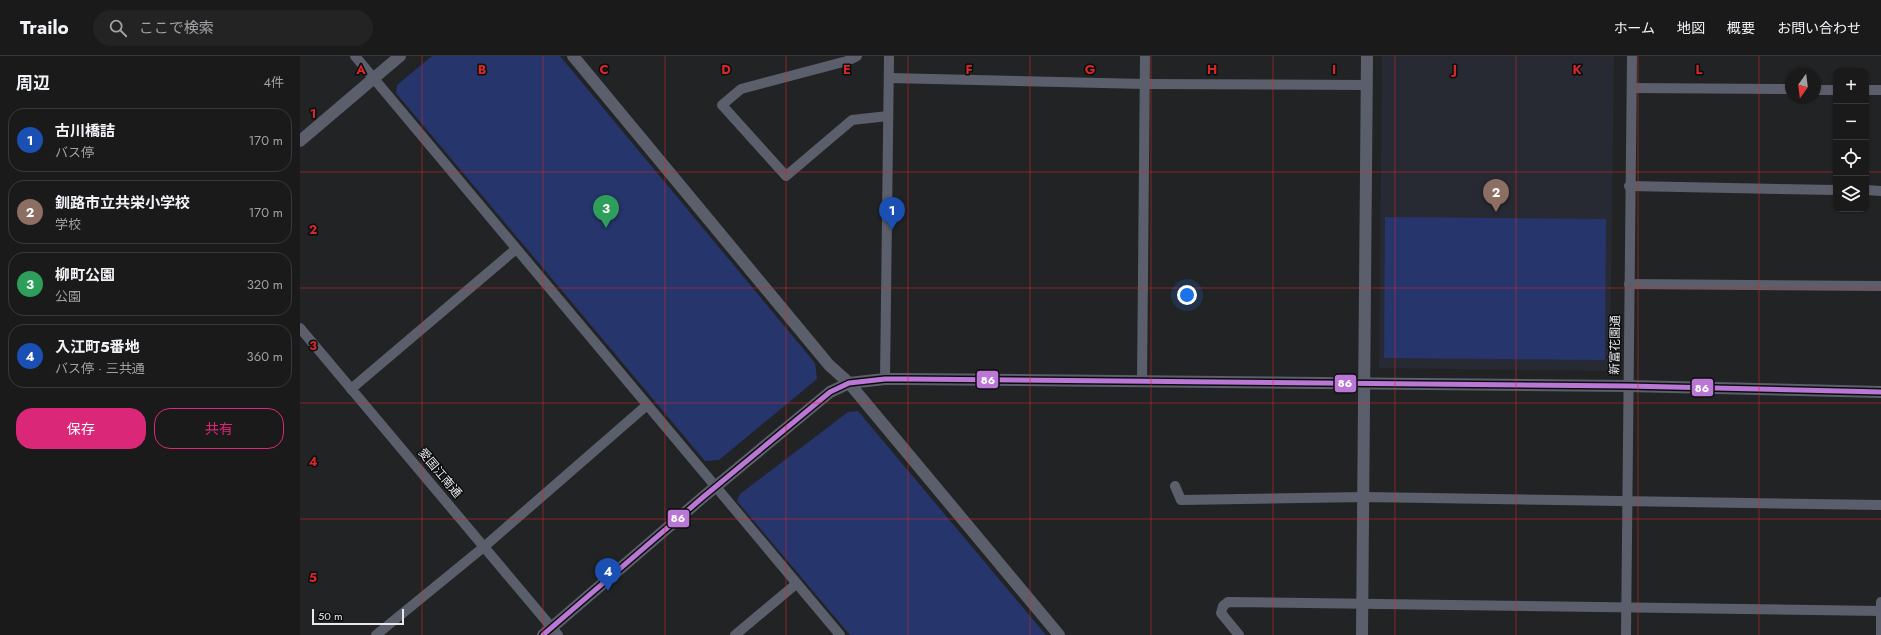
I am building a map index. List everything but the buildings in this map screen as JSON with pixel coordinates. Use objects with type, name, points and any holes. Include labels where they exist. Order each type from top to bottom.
[{"type":"street","points":[[355,56],[840,635]]},
{"type":"street","points":[[300,141],[400,56]]},
{"type":"street","points":[[573,56],[829,365],[849,383],[1059,635]]},
{"type":"street","points":[[857,56],[847,61],[741,89],[722,105],[786,176],[852,120],[888,116]]},
{"type":"street","points":[[884,379],[889,56]]},
{"type":"street","points":[[1142,382],[1145,56]]},
{"type":"street","points":[[1362,635],[1367,56]]},
{"type":"street","name":"新富花園通","points":[[1626,635],[1632,56]]},
{"type":"street","points":[[889,78],[1145,84],[1367,85]]},
{"type":"street","points":[[1632,88],[1785,89]]},
{"type":"street","points":[[1821,90],[1833,90]]},
{"type":"street","points":[[1869,90],[1881,90]]},
{"type":"street","points":[[1630,186],[1833,190]]},
{"type":"street","points":[[1869,190],[1881,191]]},
{"type":"street","points":[[351,389],[516,249]]},
{"type":"street","points":[[1629,284],[1881,286]]},
{"type":"street","name":"愛国江南通","points":[[300,328],[485,546],[551,633]]},
{"type":"street","points":[[551,633],[717,487],[830,392],[849,383],[884,379],[1628,386],[1881,392]]},
{"type":"street","points":[[376,635],[485,546],[647,405]]},
{"type":"street","points":[[1175,486],[1181,500],[1364,497],[1881,505]]},
{"type":"street","points":[[735,635],[796,584]]},
{"type":"street","points":[[1239,635],[1221,613],[1223,606],[1228,602],[1881,611]]},
{"type":"street","points":[[1881,602],[1881,635]]},
{"type":"shaded area","points":[[432,56],[560,56],[815,363],[817,379],[719,460],[705,461],[396,93],[397,85]]},
{"type":"shaded area","points":[[1382,56],[1614,56],[1610,371],[1379,368]]},
{"type":"shaded area","points":[[1385,217],[1606,219],[1605,360],[1384,358]]},
{"type":"shaded area","points":[[858,411],[1046,635],[850,635],[737,501],[740,494],[848,412]]},
{"type":"transit line","name":"86","points":[[543,635],[702,498],[830,392],[849,383],[885,379],[903,379],[1628,386],[1881,392]]},
{"type":"place","name":"釧路市立共栄小学校","points":[[1496,212]]},
{"type":"place","name":"柳町公園","points":[[606,228]]},
{"type":"place","name":"古川橋詰","points":[[892,230]]},
{"type":"place","name":"入江町5番地","points":[[608,591]]}]
